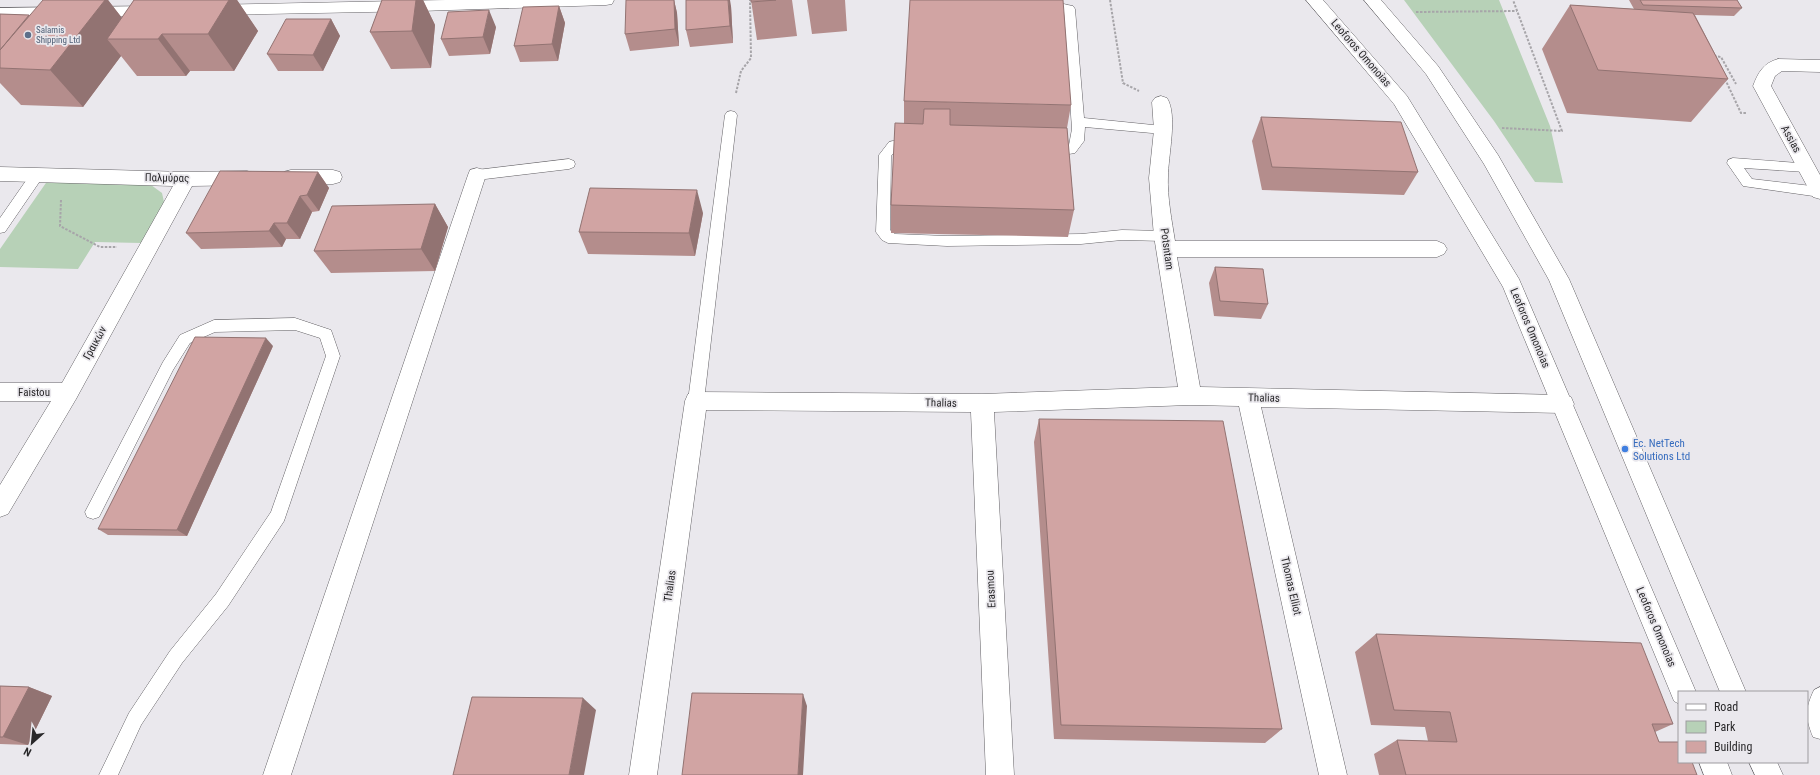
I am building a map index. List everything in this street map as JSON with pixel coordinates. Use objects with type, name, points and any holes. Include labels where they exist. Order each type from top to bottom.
[{"type":"street","points":[[194,10],[420,6],[606,0]]},
{"type":"street","name":"Leoforos Omonoias","points":[[1314,0],[1401,100],[1512,285],[1683,691]]},
{"type":"street","points":[[1372,0],[1432,70],[1491,160],[1559,279],[1733,691]]},
{"type":"street","points":[[0,13],[171,10]]},
{"type":"street","name":"Assias","points":[[1820,66],[1778,65],[1767,73],[1762,86],[1820,192]]},
{"type":"street","name":"Potsntam","points":[[1161,102],[1163,130],[1158,178],[1165,242],[1190,396]]},
{"type":"street","name":"Παλμύρας","points":[[0,174],[186,178],[333,177]]},
{"type":"street","points":[[277,775],[476,174]]},
{"type":"street","name":"Γραικών","points":[[0,506],[68,392],[186,178]]},
{"type":"street","points":[[1165,242],[1437,249]]},
{"type":"street","name":"Faistou","points":[[0,392],[68,392]]},
{"type":"street","name":"Thalias","points":[[643,775],[696,401],[982,403],[1190,396],[1563,404]]},
{"type":"street","name":"Thomas Elliot","points":[[1248,398],[1333,775]]},
{"type":"street","name":"Erasmou","points":[[982,403],[1000,775]]},
{"type":"street","points":[[1712,763],[1718,775]]},
{"type":"street","points":[[1763,763],[1769,775]]},
{"type":"lane","points":[[1037,149],[1071,150],[1075,147],[1080,132],[1069,9],[1056,7],[1045,2],[1045,0]]},
{"type":"lane","points":[[696,401],[731,115]]},
{"type":"lane","points":[[1078,122],[1163,130]]},
{"type":"lane","points":[[923,146],[893,145],[885,155],[883,232],[887,236],[893,238],[947,241],[1081,239],[1119,234],[1165,242]]},
{"type":"lane","points":[[1806,167],[1733,163],[1748,183],[1820,192]]},
{"type":"lane","points":[[476,174],[569,164]]},
{"type":"lane","points":[[0,228],[37,175]]},
{"type":"lane","points":[[93,512],[168,366],[185,339],[214,326],[295,324],[326,334],[333,356],[278,516],[222,600],[176,657],[135,719],[108,775]]},
{"type":"lane","points":[[1813,720],[1820,696]]},
{"type":"path","points":[[731,115],[741,71],[751,58],[750,0]]},
{"type":"path","points":[[1110,0],[1123,83],[1161,102]]},
{"type":"path","points":[[1500,128],[1562,131],[1513,0]]},
{"type":"path","points":[[1415,12],[1517,11]]},
{"type":"path","points":[[1718,63],[1714,56],[1721,56],[1737,87]]},
{"type":"path","points":[[1724,78],[1741,113]]},
{"type":"path","points":[[62,176],[60,226],[100,247],[148,248]]},
{"type":"green space","points":[[1404,0],[1499,0],[1550,126],[1563,183],[1535,182],[1494,121]]},
{"type":"green space","points":[[48,180],[151,185],[162,193],[164,202],[141,243],[95,242],[78,269],[0,267],[0,249]]},
{"type":"building","points":[[43,0],[105,0],[50,70],[0,68],[0,50]]},
{"type":"building","points":[[134,0],[229,0],[208,34],[162,34],[158,39],[107,39]]},
{"type":"building","points":[[382,0],[416,0],[412,31],[370,32]]},
{"type":"building","points":[[626,0],[674,0],[675,29],[625,34]]},
{"type":"building","points":[[686,0],[728,0],[730,26],[686,30]]},
{"type":"building","points":[[751,0],[776,0],[751,2]]},
{"type":"building","points":[[910,0],[1063,0],[1071,105],[904,101]]},
{"type":"building","points":[[1640,0],[1737,0],[1742,8],[1643,5]]},
{"type":"building","points":[[1570,5],[1693,13],[1728,79],[1598,70]]},
{"type":"building","points":[[559,6],[552,44],[514,46],[523,7]]},
{"type":"building","points":[[489,10],[483,37],[441,39],[448,12]]},
{"type":"building","points":[[0,14],[29,15],[0,50]]},
{"type":"building","points":[[286,19],[331,19],[313,55],[267,54]]},
{"type":"building","points":[[924,109],[950,109],[950,125],[1067,128],[1074,210],[891,205],[895,123],[923,124]]},
{"type":"building","points":[[1261,117],[1401,122],[1418,172],[1272,167]]},
{"type":"building","points":[[220,171],[318,172],[307,195],[300,196],[287,223],[274,223],[269,231],[186,233]]},
{"type":"building","points":[[590,188],[697,190],[689,233],[579,232]]},
{"type":"building","points":[[435,204],[421,249],[314,251],[332,206]]},
{"type":"building","points":[[1215,267],[1263,269],[1268,304],[1220,301]]},
{"type":"building","points":[[195,337],[266,338],[177,530],[98,529]]},
{"type":"building","points":[[1039,419],[1223,421],[1282,729],[1061,725]]},
{"type":"building","points":[[1376,634],[1641,643],[1673,724],[1652,724],[1659,742],[1678,742],[1678,763],[1692,763],[1697,775],[1406,775],[1397,740],[1457,742],[1450,712],[1394,710]]},
{"type":"building","points":[[0,686],[29,687],[3,737],[0,737]]},
{"type":"building","points":[[692,693],[803,694],[798,775],[682,775]]},
{"type":"building","points":[[472,697],[583,698],[569,775],[453,775]]},
{"type":"place","name":"Salamis Shipping Ltd","points":[[28,35]]},
{"type":"place","name":"Ec. NetTech Solutions Ltd","points":[[1625,449]]}]
